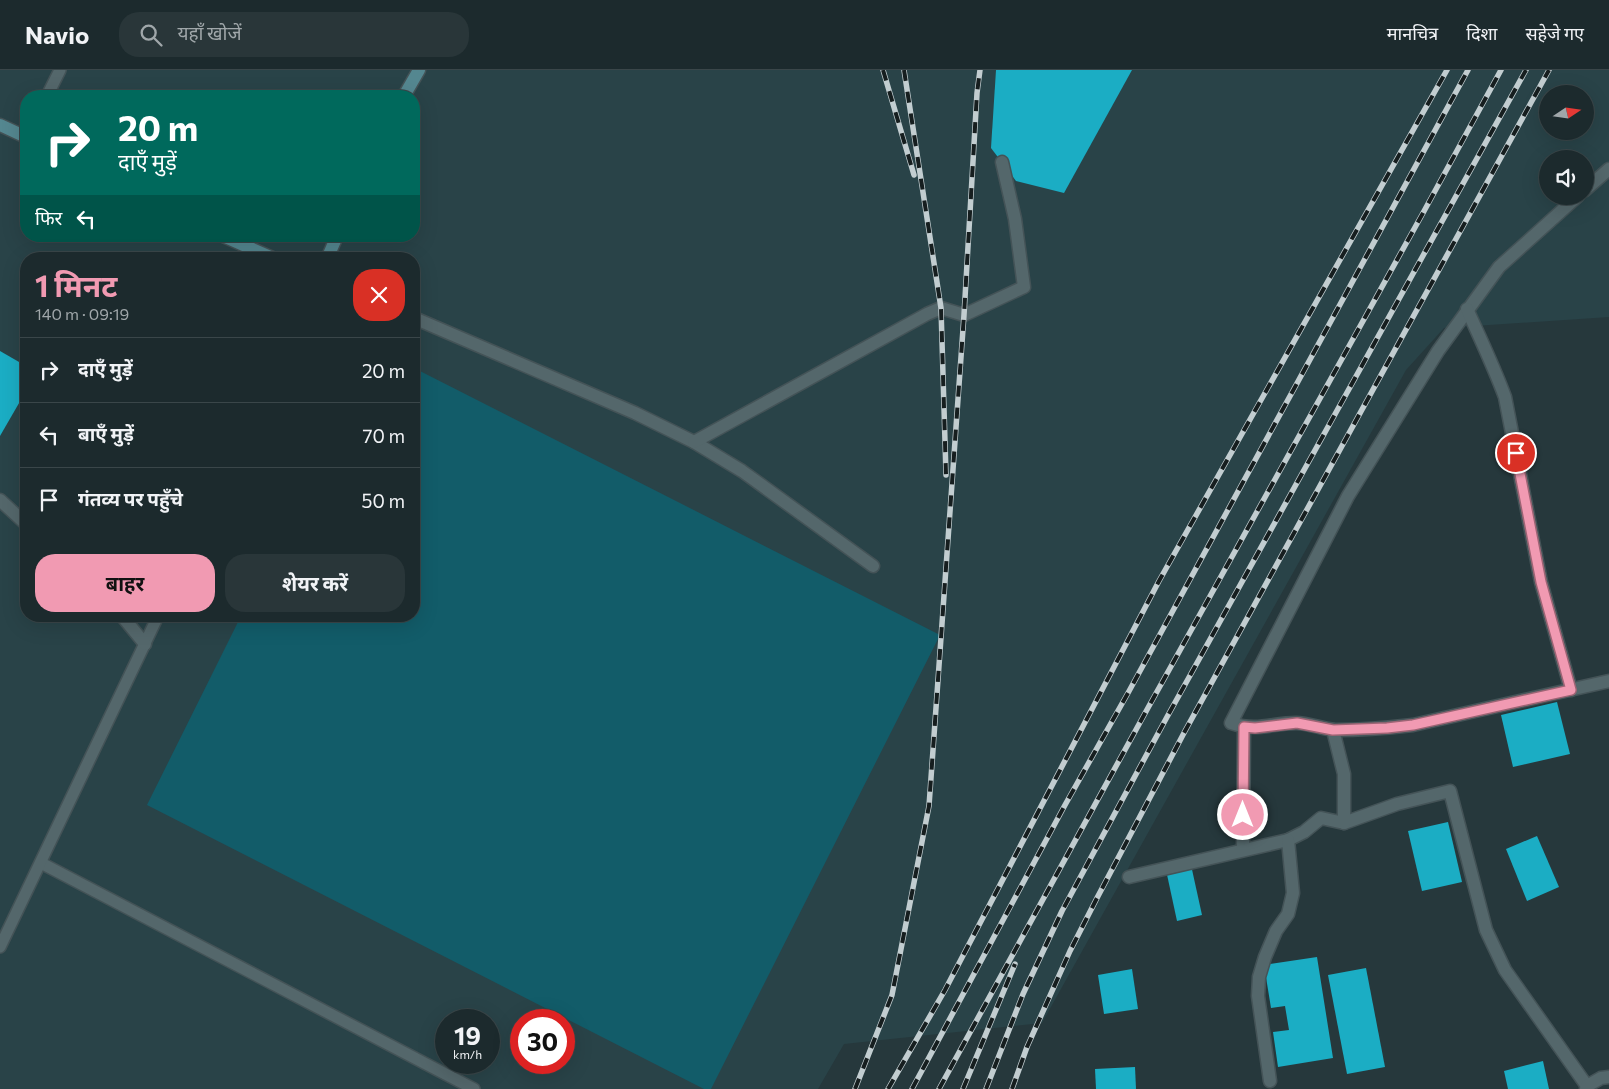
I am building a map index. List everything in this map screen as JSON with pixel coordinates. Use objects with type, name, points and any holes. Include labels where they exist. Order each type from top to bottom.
[{"type":"street","points":[[407,90],[419,70]]},
{"type":"street","points":[[0,125],[20,133]]},
{"type":"street","points":[[694,442],[934,311],[941,308],[964,315],[1024,287],[1015,219],[1002,162]]},
{"type":"street","points":[[1594,182],[1609,169]]},
{"type":"street","points":[[1568,205],[1499,267],[1438,351],[1348,496],[1231,723],[1255,728],[1297,723],[1333,730],[1387,728],[1413,725],[1609,681]]},
{"type":"street","points":[[236,242],[258,252]]},
{"type":"street","points":[[1467,309],[1505,397],[1541,582],[1571,690]]},
{"type":"street","points":[[420,321],[636,413],[694,442],[742,471],[873,566]]},
{"type":"street","points":[[0,500],[20,518]]},
{"type":"street","points":[[127,622],[145,644]]},
{"type":"street","points":[[1243,850],[1244,727]]},
{"type":"street","points":[[1333,730],[1344,774],[1344,823]]},
{"type":"street","points":[[1129,877],[1288,840],[1304,832],[1321,818],[1344,823],[1397,804],[1450,791],[1486,930],[1504,970],[1586,1087],[1601,1078],[1609,1076]]},
{"type":"street","points":[[1270,1081],[1258,996],[1259,977],[1276,931],[1288,914],[1293,893],[1288,840]]},
{"type":"lane","points":[[50,90],[60,70]]},
{"type":"lane","points":[[0,947],[155,622]]},
{"type":"lane","points":[[41,863],[474,1089]]},
{"type":"shaded area","points":[[0,70],[1609,70],[1609,317],[1444,328],[1406,370],[1042,1023],[844,1044],[818,1089],[0,1089]]},
{"type":"shaded area","points":[[420,371],[940,635],[711,1089],[704,1089],[575,1023],[575,1009],[547,1009],[147,805],[238,622],[420,622]]},
{"type":"building","points":[[996,70],[1132,70],[1064,193],[1016,181],[991,148]]},
{"type":"building","points":[[0,351],[20,363],[20,401],[0,436]]},
{"type":"building","points":[[1557,702],[1570,754],[1513,767],[1501,715]]},
{"type":"building","points":[[1448,822],[1462,882],[1422,891],[1408,831]]},
{"type":"building","points":[[1537,836],[1559,887],[1527,901],[1506,849]]},
{"type":"building","points":[[1191,865],[1202,915],[1177,921],[1166,870]]},
{"type":"building","points":[[1317,957],[1333,1058],[1278,1067],[1273,1032],[1289,1030],[1285,1006],[1271,1008],[1264,965]]},
{"type":"building","points":[[1366,968],[1385,1067],[1347,1074],[1328,975]]},
{"type":"building","points":[[1132,969],[1138,1009],[1104,1014],[1098,975]]},
{"type":"building","points":[[1543,1061],[1549,1089],[1508,1089],[1504,1071]]},
{"type":"building","points":[[1135,1067],[1136,1089],[1096,1089],[1095,1069]]},
{"type":"railway","points":[[883,70],[914,175]]},
{"type":"railway","points":[[904,70],[941,308],[946,475]]},
{"type":"railway","points":[[855,1089],[892,995],[929,806],[980,70]]},
{"type":"railway","points":[[888,1089],[945,990],[1159,581],[1447,70]]},
{"type":"railway","points":[[912,1089],[1065,805],[1468,70]]},
{"type":"railway","points":[[939,1089],[1501,70]]},
{"type":"railway","points":[[986,1089],[1023,994],[1062,911],[1167,717],[1526,70]]},
{"type":"railway","points":[[1012,1089],[1027,1047],[1070,951],[1185,731],[1549,70]]},
{"type":"railway","points":[[963,1089],[1015,964]]},
{"type":"route","points":[[1243,815],[1244,727],[1255,728],[1297,723],[1333,730],[1387,728],[1413,725],[1571,690],[1541,582],[1516,453]]}]
